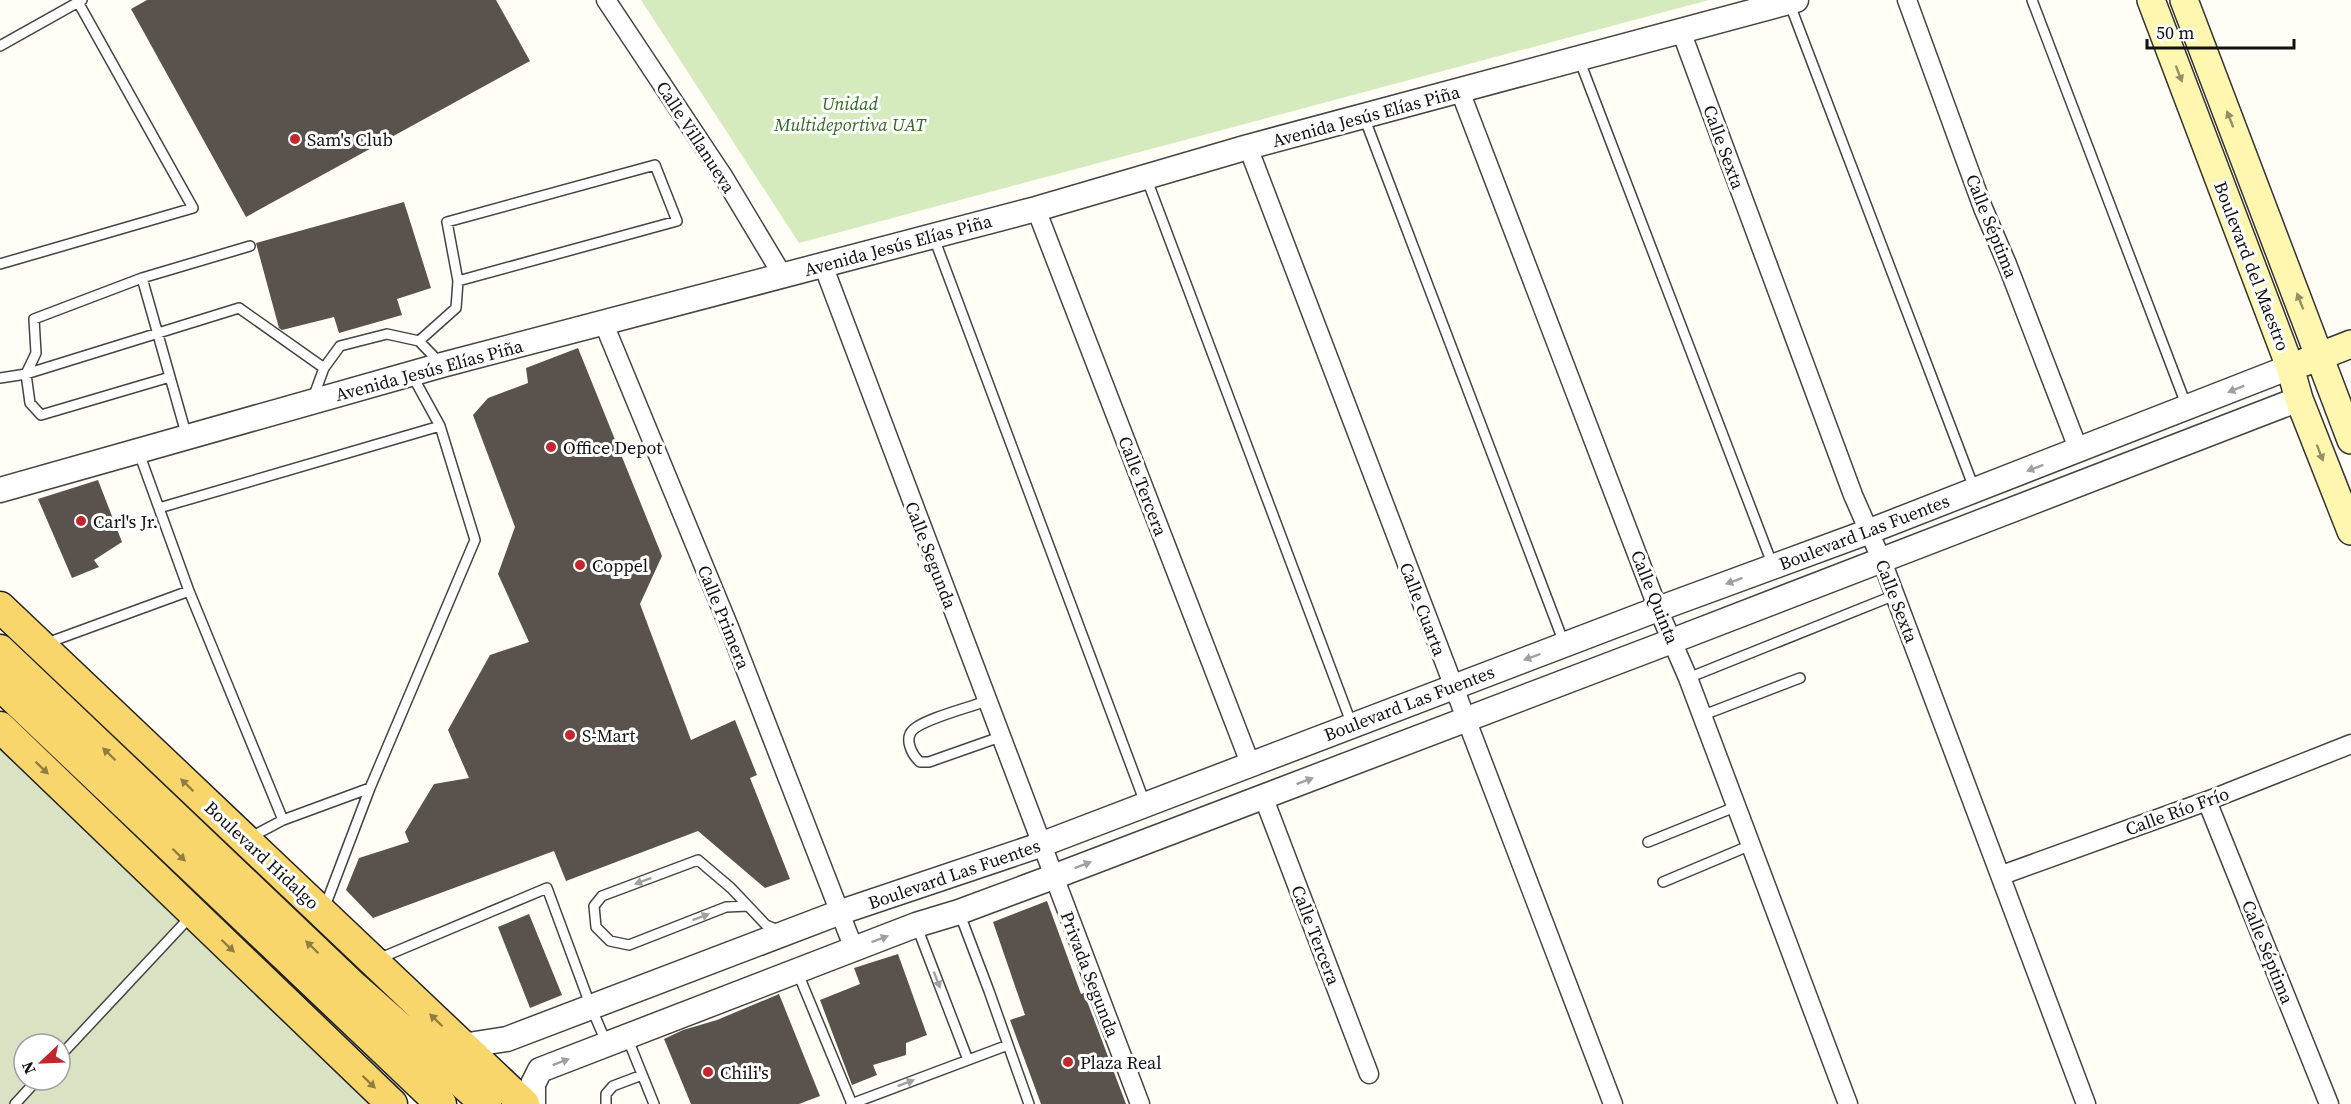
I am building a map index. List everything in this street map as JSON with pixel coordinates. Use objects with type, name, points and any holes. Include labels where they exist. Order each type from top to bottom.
[{"type":"main road","name":"Boulevard del Maestro","points":[[2151,0],[2290,367],[2299,399],[2351,531]]},
{"type":"main road","name":"Boulevard del Maestro","points":[[2184,0],[2321,356],[2341,383],[2351,440]]},
{"type":"main road","name":"Boulevard Las Fuentes","points":[[2290,367],[2351,344]]},
{"type":"main road","name":"Boulevard Las Fuentes","points":[[2299,399],[2341,383]]},
{"type":"main road","name":"Boulevard Hidalgo","points":[[0,607],[524,1104]]},
{"type":"main road","name":"Boulevard Hidalgo","points":[[0,650],[350,1000],[441,1104]]},
{"type":"main road","name":"Boulevard Hidalgo","points":[[0,685],[350,1000],[486,1104]]},
{"type":"main road","points":[[0,727],[392,1104]]},
{"type":"street","name":"Calle Villanueva","points":[[606,0],[723,176],[783,276]]},
{"type":"street","name":"Calle Séptima","points":[[1907,0],[1983,208],[2079,451]]},
{"type":"street","name":"Avenida Jesús Elías Piña","points":[[5,492],[138,451],[442,365],[1036,209],[1248,147],[1791,1]]},
{"type":"street","name":"Calle Sexta","points":[[1681,31],[1853,495],[1882,561],[2086,1104]]},
{"type":"street","name":"Calle Quinta","points":[[1460,91],[1658,609],[1688,678],[1848,1104]]},
{"type":"street","name":"Calle Cuarta","points":[[1248,147],[1613,1104]]},
{"type":"street","name":"Calle Tercera","points":[[1036,209],[1250,763]]},
{"type":"street","name":"Calle Segunda","points":[[823,266],[1040,845]]},
{"type":"street","name":"Calle Primera","points":[[604,324],[729,627],[838,913],[854,949]]},
{"type":"street","name":"Boulevard Las Fuentes","points":[[462,1046],[507,1039],[838,913],[1040,845],[1453,686],[1870,531],[2188,409],[2290,367]]},
{"type":"street","name":"Boulevard Las Fuentes","points":[[533,1104],[533,1084],[540,1070],[916,925],[1053,877],[1672,642],[2299,399]]},
{"type":"street","name":"Calle Río Frío","points":[[2002,876],[2206,801],[2351,744]]},
{"type":"street","name":"Calle Tercera","points":[[1263,796],[1369,1074]]},
{"type":"street","name":"Calle Séptima","points":[[2206,801],[2329,1104]]},
{"type":"street","name":"Privada Segunda","points":[[1040,845],[1140,1104]]},
{"type":"street","points":[[740,951],[753,988]]},
{"type":"lane","points":[[2032,0],[2188,409]]},
{"type":"lane","points":[[0,46],[80,1],[194,208],[0,264]]},
{"type":"lane","points":[[1791,1],[1975,490]]},
{"type":"lane","points":[[1579,59],[1773,566]]},
{"type":"lane","points":[[1364,116],[1565,645]]},
{"type":"lane","points":[[419,341],[456,308],[458,281],[447,222],[655,165],[677,221],[458,281]]},
{"type":"lane","points":[[1146,177],[1352,725]]},
{"type":"lane","points":[[933,236],[1145,803]]},
{"type":"lane","points":[[170,377],[41,415],[30,403],[26,374],[36,353],[34,319],[142,278],[250,246]]},
{"type":"lane","points":[[142,278],[188,437]]},
{"type":"lane","points":[[0,378],[26,374],[239,308],[324,368]]},
{"type":"lane","points":[[312,403],[324,368],[340,346],[387,334],[419,341],[442,365]]},
{"type":"lane","points":[[323,912],[370,788],[476,540],[440,426],[411,374]]},
{"type":"lane","points":[[159,508],[440,426]]},
{"type":"lane","points":[[138,451],[189,591],[283,820]]},
{"type":"lane","points":[[41,645],[189,591]]},
{"type":"lane","points":[[1688,678],[1895,595]]},
{"type":"lane","points":[[1701,716],[1800,678]]},
{"type":"lane","points":[[986,701],[924,723],[912,730],[908,740],[913,756],[920,762],[929,762],[1000,737]]},
{"type":"lane","points":[[245,841],[283,820],[370,788]]},
{"type":"lane","points":[[1648,842],[1735,807]]},
{"type":"lane","points":[[1663,882],[1751,845]]},
{"type":"lane","points":[[748,906],[726,907],[628,945],[610,941],[596,927],[594,906],[602,896],[698,860],[748,906],[766,925],[784,934]]},
{"type":"lane","points":[[374,960],[547,888],[591,1007],[642,1075],[654,1104]]},
{"type":"lane","points":[[958,912],[1029,1104]]},
{"type":"lane","points":[[72,1043],[194,913]]},
{"type":"lane","points":[[916,925],[968,1060]]},
{"type":"lane","points":[[798,971],[852,1104],[1008,1045]]},
{"type":"lane","points":[[606,1104],[606,1094],[613,1086],[642,1075]]},
{"type":"lane","points":[[15,1104],[26,1092]]},
{"type":"green space","name":"Unidad Multideportiva UAT","points":[[641,0],[1709,0],[799,243]]},
{"type":"green space","points":[[0,750],[370,1104],[0,1104]]},
{"type":"building","name":"Sam's Club","points":[[147,0],[496,0],[530,61],[246,217],[131,9]]},
{"type":"building","points":[[404,202],[431,288],[397,299],[402,315],[339,333],[334,317],[282,330],[279,328],[256,243]]},
{"type":"building","points":[[578,348],[662,556],[640,604],[691,740],[735,720],[757,775],[750,778],[790,879],[765,888],[698,831],[566,881],[554,851],[373,918],[346,890],[359,858],[409,842],[405,832],[434,784],[469,778],[448,730],[490,655],[529,642],[498,574],[515,527],[473,415],[488,398],[528,383],[526,368]]},
{"type":"building","name":"Carl's Jr.","points":[[98,480],[122,542],[94,560],[99,567],[72,578],[38,499]]},
{"type":"building","points":[[1047,901],[1081,994],[1084,993],[1126,1104],[1041,1104],[1010,1020],[1025,1015],[993,922]]},
{"type":"building","points":[[529,914],[562,995],[530,1008],[498,927]]},
{"type":"building","points":[[898,954],[927,1035],[906,1043],[906,1055],[873,1065],[877,1075],[852,1085],[820,1000],[860,984],[854,968]]},
{"type":"building","points":[[779,994],[820,1096],[799,1104],[691,1104],[664,1039]]},
{"type":"place","name":"Sam's Club","points":[[295,139]]},
{"type":"place","name":"Office Depot","points":[[551,447]]},
{"type":"place","name":"Carl's Jr.","points":[[81,521]]},
{"type":"place","name":"Coppel","points":[[580,565]]},
{"type":"place","name":"S-Mart","points":[[570,735]]},
{"type":"place","name":"Plaza Real","points":[[1068,1062]]},
{"type":"place","name":"Chili's","points":[[708,1072]]}]
